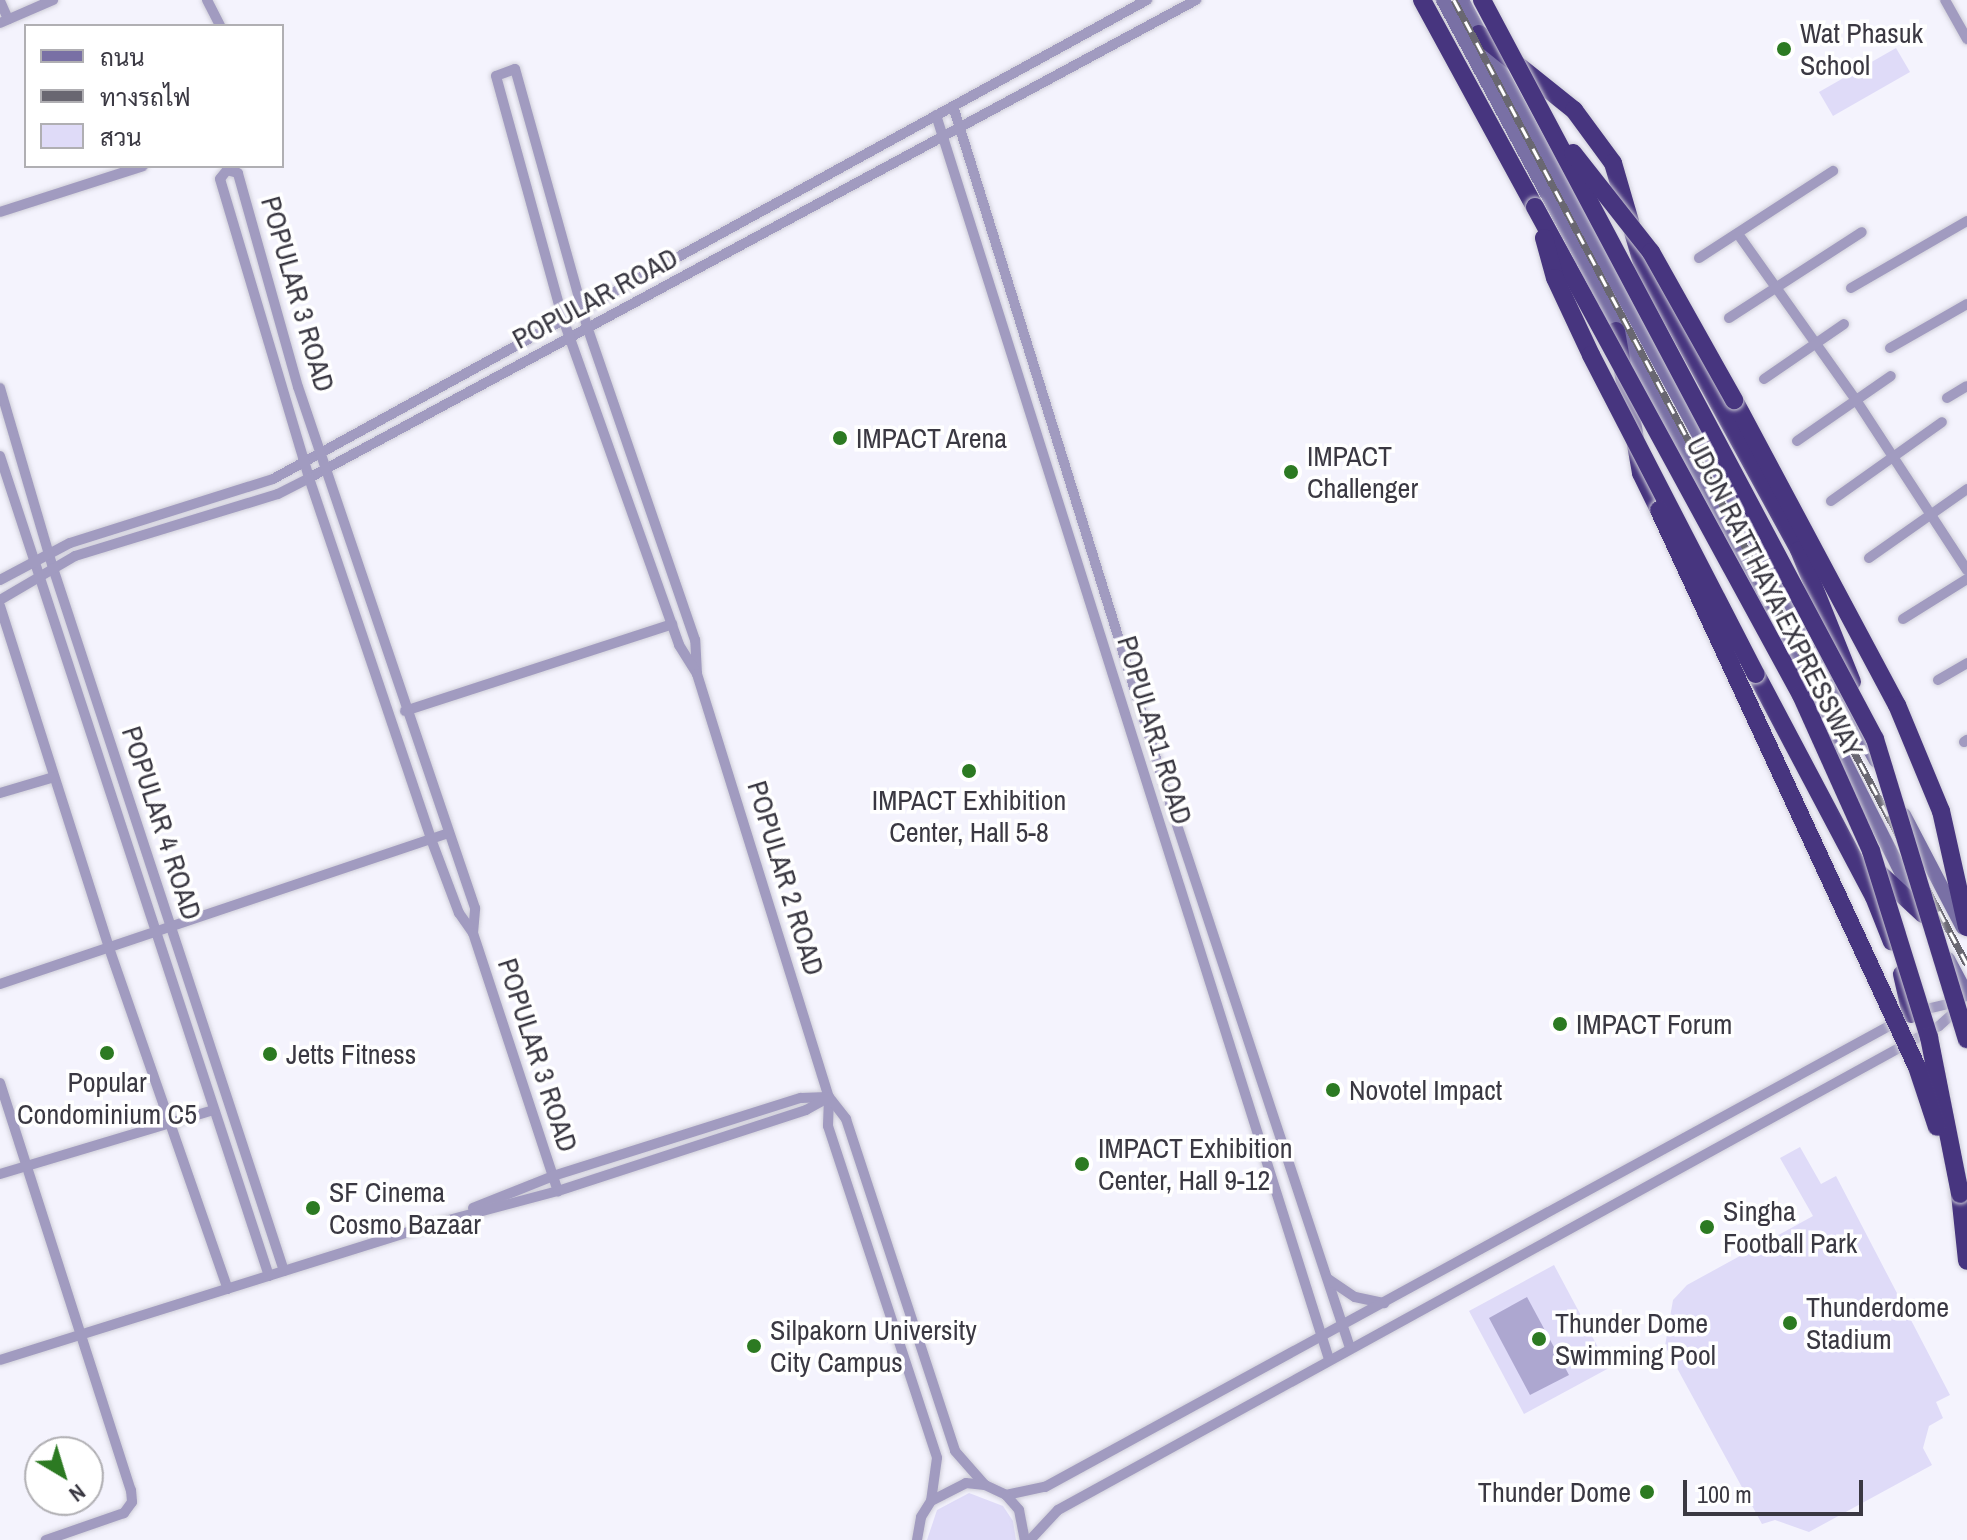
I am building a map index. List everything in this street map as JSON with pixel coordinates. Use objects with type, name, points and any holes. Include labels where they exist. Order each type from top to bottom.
[{"type":"highway","name":"UDON RATTHAYA EXPRESSWAY","points":[[1422,0],[1801,695],[1871,851],[1929,1037],[1960,1194],[1967,1261]]},
{"type":"highway","name":"UDON RATTHAYA EXPRESSWAY","points":[[1482,0],[1875,739],[1967,1039]]},
{"type":"highway","points":[[1479,34],[1574,110],[1598,138],[1613,163],[1643,266],[1799,550],[1875,739]]},
{"type":"highway","points":[[1549,123],[1651,252],[1814,542],[1897,705],[1941,811],[1967,927]]},
{"type":"highway","points":[[1535,207],[1555,278],[1591,355],[1841,832],[1893,946],[1911,1014]]},
{"type":"highway","points":[[1616,331],[1641,473],[1917,1067],[1960,1194]]},
{"type":"highway","points":[[1841,832],[1894,891],[1923,914]]},
{"type":"main road","points":[[1443,0],[1616,331],[1728,531],[1967,998]]},
{"type":"main road","points":[[1462,0],[1967,935]]},
{"type":"street","points":[[0,1],[4,21],[53,0]]},
{"type":"street","points":[[207,0],[219,24]]},
{"type":"street","name":"POPULAR ROAD","points":[[0,580],[48,552],[273,479],[562,316],[1147,0]]},
{"type":"street","name":"POPULAR ROAD","points":[[0,600],[75,556],[278,494],[328,469],[945,139],[1196,0]]},
{"type":"street","points":[[1945,0],[1964,24],[1967,39]]},
{"type":"street","name":"POPULAR 2 ROAD","points":[[697,674],[695,640],[588,330],[552,191],[515,69],[496,76],[562,316],[672,624],[697,674],[829,1097],[828,1126],[937,1458],[931,1501],[915,1538]]},
{"type":"street","name":"POPULAR1 ROAD","points":[[953,106],[963,129],[1174,816],[1350,1348]]},
{"type":"street","name":"POPULAR1 ROAD","points":[[936,115],[1329,1359]]},
{"type":"street","points":[[0,212],[137,168]]},
{"type":"street","name":"POPULAR 3 ROAD","points":[[473,933],[475,908],[405,711],[328,469],[298,387],[238,173],[227,170],[220,179],[309,478],[431,839],[459,913],[473,933],[558,1191]]},
{"type":"street","points":[[1699,258],[1833,171]]},
{"type":"street","points":[[532,198],[552,191]]},
{"type":"street","points":[[1851,288],[1967,221]]},
{"type":"street","points":[[1729,318],[1862,232]]},
{"type":"street","points":[[1738,234],[1856,400],[1967,570]]},
{"type":"street","points":[[246,271],[267,276]]},
{"type":"street","points":[[1890,348],[1967,304]]},
{"type":"street","points":[[1764,379],[1844,324]]},
{"type":"street","points":[[1797,441],[1891,376]]},
{"type":"street","points":[[1947,398],[1967,386]]},
{"type":"street","points":[[283,392],[298,387]]},
{"type":"street","name":"POPULAR 4 ROAD","points":[[0,388],[53,568],[284,1271]]},
{"type":"street","points":[[1831,501],[1942,422]]},
{"type":"street","name":"POPULAR 4 ROAD","points":[[0,456],[31,561],[269,1276]]},
{"type":"street","points":[[1869,558],[1967,489]]},
{"type":"street","points":[[628,503],[646,497]]},
{"type":"street","points":[[1903,619],[1967,579]]},
{"type":"street","points":[[0,606],[109,948],[228,1289]]},
{"type":"street","points":[[405,711],[672,624]]},
{"type":"street","points":[[1938,680],[1967,663]]},
{"type":"street","points":[[0,793],[54,777]]},
{"type":"street","points":[[113,804],[128,799]]},
{"type":"street","points":[[0,984],[448,833]]},
{"type":"street","points":[[1006,1495],[1045,1487],[1911,1014],[1967,998]]},
{"type":"street","points":[[931,1501],[946,1489],[985,1485],[1006,1495],[1019,1510],[1027,1540],[1058,1510],[1939,1026],[1967,998]]},
{"type":"street","points":[[0,1083],[132,1502],[124,1513],[46,1540]]},
{"type":"street","points":[[430,1225],[553,1176],[801,1098],[829,1097]]},
{"type":"street","points":[[0,1360],[430,1225],[558,1191],[806,1110],[829,1097]]},
{"type":"street","name":"POPULAR 2 ROAD","points":[[829,1097],[846,1119],[955,1451],[985,1485]]},
{"type":"street","points":[[0,1174],[214,1110]]},
{"type":"street","points":[[1327,1278],[1355,1297],[1384,1303]]},
{"type":"green space","points":[[1896,48],[1910,72],[1833,116],[1819,92]]},
{"type":"green space","name":"Thunderdome Stadium","points":[[1800,1147],[1821,1184],[1836,1176],[1950,1395],[1936,1402],[1943,1418],[1929,1426],[1923,1448],[1932,1465],[1809,1532],[1775,1520],[1762,1524],[1665,1346],[1673,1300],[1687,1285],[1813,1216],[1780,1158]]},
{"type":"green space","name":"Thunder Dome Swimming Pool","points":[[1554,1265],[1609,1368],[1524,1414],[1469,1311]]},
{"type":"green space","points":[[969,1493],[1003,1506],[1013,1521],[1016,1540],[927,1540],[937,1510]]},
{"type":"shaded area","points":[[1527,1297],[1569,1375],[1530,1395],[1489,1318]]},
{"type":"railway","points":[[1454,0],[1967,964]]},
{"type":"place","name":"Wat Phasuk School","points":[[1784,49]]},
{"type":"place","name":"IMPACT Arena","points":[[840,438]]},
{"type":"place","name":"IMPACT Challenger","points":[[1291,472]]},
{"type":"place","name":"IMPACT Exhibition Center, Hall 5-8","points":[[969,771]]},
{"type":"place","name":"IMPACT Forum","points":[[1560,1024]]},
{"type":"place","name":"Popular Condominium C5","points":[[107,1053]]},
{"type":"place","name":"Jetts Fitness","points":[[270,1054]]},
{"type":"place","name":"Novotel Impact","points":[[1333,1090]]},
{"type":"place","name":"IMPACT Exhibition Center, Hall 9-12","points":[[1082,1164]]},
{"type":"place","name":"SF Cinema Cosmo Bazaar","points":[[313,1208]]},
{"type":"place","name":"Singha Football Park","points":[[1707,1227]]},
{"type":"place","name":"Thunderdome Stadium","points":[[1790,1323]]},
{"type":"place","name":"Thunder Dome Swimming Pool","points":[[1539,1339]]},
{"type":"place","name":"Silpakorn University City Campus","points":[[754,1346]]},
{"type":"place","name":"Thunder Dome","points":[[1647,1492]]}]
